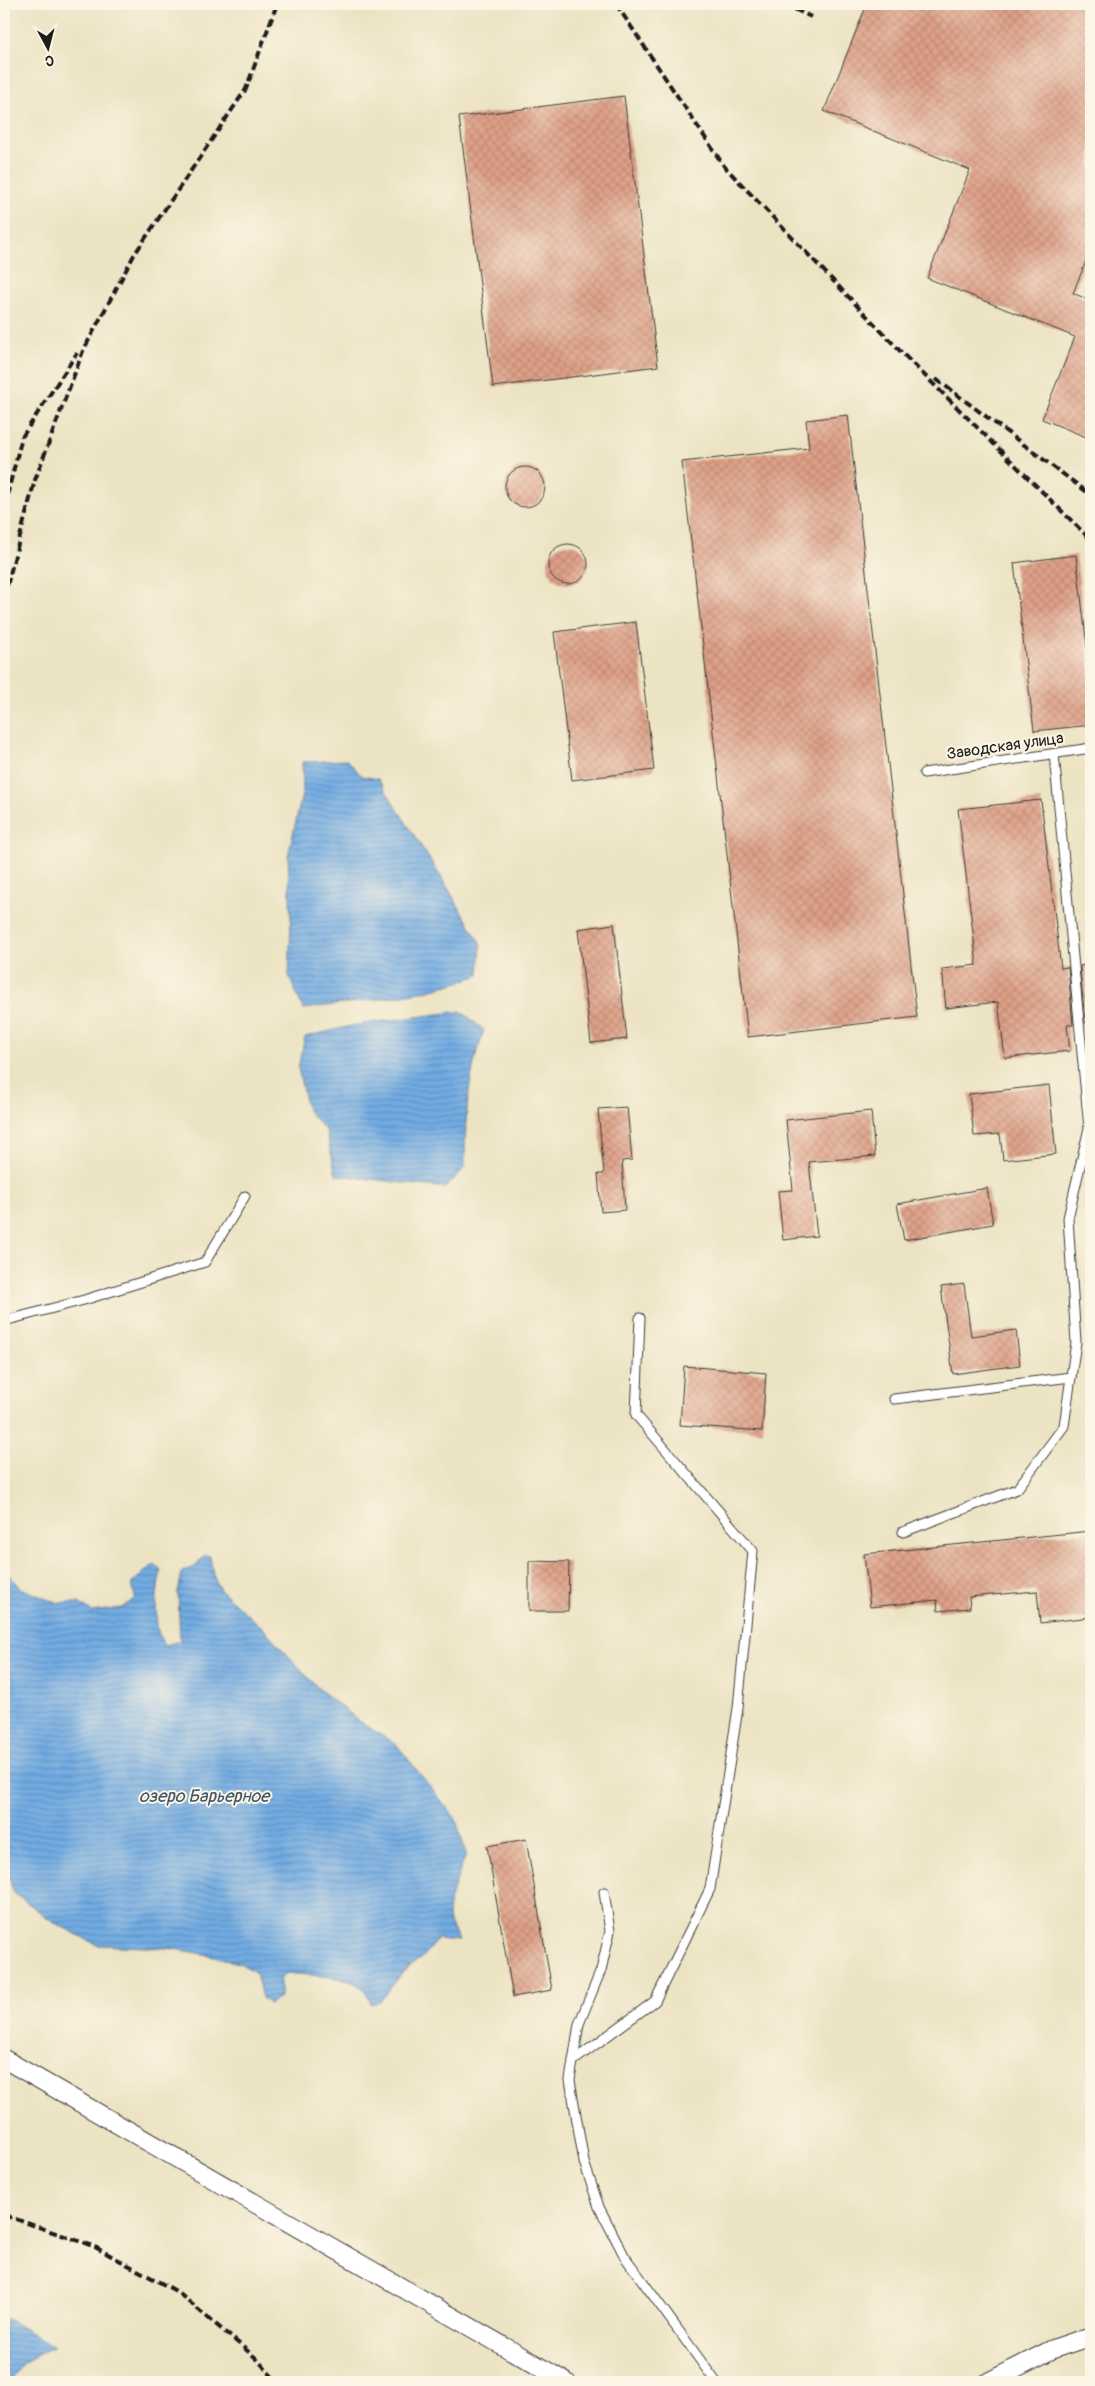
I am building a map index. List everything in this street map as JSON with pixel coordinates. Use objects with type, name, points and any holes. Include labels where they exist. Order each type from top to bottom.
[{"type":"street","points":[[4,2059],[566,2382]]},
{"type":"street","points":[[988,2382],[1053,2350],[1091,2336]]},
{"type":"lane","name":"Заводская улица","points":[[924,773],[1091,748]]},
{"type":"lane","points":[[904,1532],[1017,1489],[1064,1426],[1076,1342],[1068,1218],[1089,1128],[1054,754]]},
{"type":"lane","points":[[4,1321],[84,1300],[205,1262],[245,1196]]},
{"type":"lane","points":[[573,2061],[655,2001],[710,1889],[738,1708],[753,1551],[636,1415],[640,1318]]},
{"type":"lane","points":[[894,1399],[1071,1376]]},
{"type":"lane","points":[[604,1892],[610,1931],[601,1970],[579,2024],[570,2080],[584,2162],[599,2207],[625,2257],[716,2382]]},
{"type":"water","points":[[347,760],[362,776],[378,779],[443,880],[481,944],[479,975],[414,993],[303,1009],[289,976],[291,920],[288,856],[303,790],[302,762]]},
{"type":"water","points":[[461,1011],[484,1030],[474,1064],[468,1098],[465,1168],[445,1188],[336,1175],[326,1131],[307,1110],[298,1068],[305,1037],[355,1025]]},
{"type":"water","name":"озеро Барьерное","points":[[205,1555],[210,1556],[213,1575],[220,1590],[263,1628],[318,1688],[359,1721],[397,1745],[456,1819],[466,1854],[449,1902],[448,1919],[459,1941],[437,1939],[425,1955],[404,1971],[380,2001],[371,2004],[364,1990],[349,1981],[339,1978],[287,1973],[280,1979],[280,1998],[270,2004],[262,1998],[256,1973],[242,1964],[210,1955],[168,1948],[97,1945],[55,1923],[14,1893],[4,1863],[4,1569],[20,1588],[57,1603],[79,1603],[92,1612],[123,1608],[135,1598],[132,1583],[154,1564],[161,1571],[156,1610],[158,1630],[165,1645],[180,1641],[178,1593],[182,1572],[196,1566]]},
{"type":"water","points":[[4,2317],[54,2346],[24,2362],[9,2382],[4,2382]]},
{"type":"building","points":[[867,4],[1091,4],[1091,260],[1087,259],[1073,293],[1091,301],[1091,439],[1042,419],[1075,337],[927,278],[970,170],[824,111]]},
{"type":"building","points":[[624,96],[658,366],[493,387],[459,117]]},
{"type":"building","points":[[848,415],[917,1017],[748,1037],[682,462],[809,448],[806,420]]},
{"type":"building","points":[[525,467],[539,473],[545,487],[539,501],[525,507],[511,501],[505,487],[511,473]]},
{"type":"building","points":[[568,544],[579,547],[585,553],[588,564],[585,575],[579,581],[568,584],[557,581],[551,575],[548,564],[551,553],[557,547]]},
{"type":"building","points":[[1076,555],[1091,680],[1091,725],[1034,731],[1014,563]]},
{"type":"building","points":[[636,622],[654,770],[572,780],[554,632]]},
{"type":"building","points":[[1041,800],[1061,968],[1068,967],[1073,1025],[1067,1025],[1070,1051],[1005,1058],[998,1002],[946,1008],[942,969],[977,965],[958,809]]},
{"type":"building","points":[[614,924],[627,1039],[591,1043],[578,929]]},
{"type":"building","points":[[1091,964],[1091,1022],[1085,1023],[1080,966]]},
{"type":"building","points":[[1049,1085],[1056,1154],[1003,1160],[1000,1134],[974,1136],[969,1094]]},
{"type":"building","points":[[627,1107],[632,1160],[622,1161],[625,1210],[601,1212],[598,1174],[604,1174],[598,1109]]},
{"type":"building","points":[[871,1111],[875,1156],[809,1162],[817,1236],[783,1240],[778,1191],[793,1190],[786,1120]]},
{"type":"building","points":[[987,1188],[993,1224],[904,1240],[897,1204]]},
{"type":"building","points":[[964,1284],[971,1336],[1016,1330],[1020,1365],[953,1374],[941,1287]]},
{"type":"building","points":[[684,1366],[766,1373],[762,1431],[680,1425]]},
{"type":"building","points":[[1091,1531],[1091,1617],[1040,1623],[1037,1591],[969,1597],[970,1608],[938,1611],[937,1600],[870,1607],[864,1554]]},
{"type":"building","points":[[529,1561],[569,1562],[568,1611],[529,1611]]},
{"type":"building","points":[[526,1839],[552,1990],[513,1997],[487,1846]]},
{"type":"railway","points":[[4,597],[35,480],[83,351],[134,255],[246,89],[277,4]]},
{"type":"railway","points":[[616,4],[724,166],[902,353],[1091,540]]},
{"type":"railway","points":[[784,4],[811,17]]},
{"type":"railway","points":[[4,507],[22,437],[77,353]]},
{"type":"railway","points":[[936,379],[1091,495]]},
{"type":"railway","points":[[4,2215],[93,2246],[176,2291],[256,2358],[277,2382]]}]
